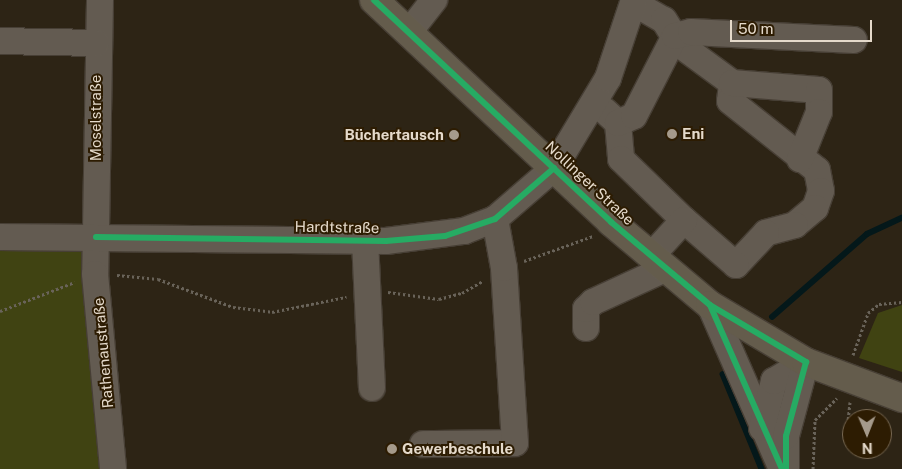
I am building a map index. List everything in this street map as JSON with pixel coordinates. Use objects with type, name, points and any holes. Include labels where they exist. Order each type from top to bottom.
[{"type":"main road","name":"Nollinger Straße","points":[[374,0],[611,222],[660,261],[710,305],[806,362],[902,398]]},
{"type":"street","name":"Moselstraße","points":[[96,237],[96,43],[100,0]]},
{"type":"street","points":[[409,32],[434,0]]},
{"type":"street","points":[[634,2],[664,20],[675,36],[732,83],[819,90],[819,112],[800,159]]},
{"type":"street","name":"Hardtstraße","points":[[0,237],[366,240],[444,236],[495,219],[554,168],[608,78],[634,2]]},
{"type":"street","points":[[618,123],[634,116],[675,36],[691,32],[854,40]]},
{"type":"street","points":[[0,41],[96,43]]},
{"type":"street","points":[[594,99],[618,123],[621,159],[684,220],[736,265],[766,233],[806,218],[820,200],[817,170],[800,159],[730,101],[732,83]]},
{"type":"street","points":[[423,444],[515,443],[504,268],[495,219]]},
{"type":"street","points":[[586,328],[586,309],[593,302],[660,261],[684,220]]},
{"type":"street","name":"Rathenaustraße","points":[[96,237],[95,274],[113,469]]},
{"type":"street","points":[[366,240],[372,388]]},
{"type":"street","points":[[710,305],[762,428],[782,469]]},
{"type":"street","points":[[762,428],[774,381],[806,362]]},
{"type":"street","points":[[786,469],[786,436],[806,362]]},
{"type":"path","points":[[0,311],[95,274],[158,279],[233,307],[272,312],[368,290],[438,299],[462,293],[504,268],[580,243],[611,222]]},
{"type":"path","points":[[849,409],[850,402]]},
{"type":"green space","points":[[85,247],[106,469],[0,469],[0,248]]},
{"type":"green space","points":[[902,305],[902,372],[859,358],[878,313]]},
{"type":"waterway","points":[[772,317],[867,234],[902,218]]},
{"type":"waterway","points":[[723,374],[762,469]]},
{"type":"cycle path","points":[[374,0],[611,222],[710,305],[806,362],[786,436],[786,469]]},
{"type":"cycle path","points":[[96,237],[386,241],[445,236],[495,219],[554,168]]},
{"type":"cycle path","points":[[710,305],[782,469]]},
{"type":"place","name":"Eni","points":[[672,134]]},
{"type":"place","name":"Büchertausch","points":[[454,135]]},
{"type":"place","name":"Gewerbeschule","points":[[392,449]]}]
